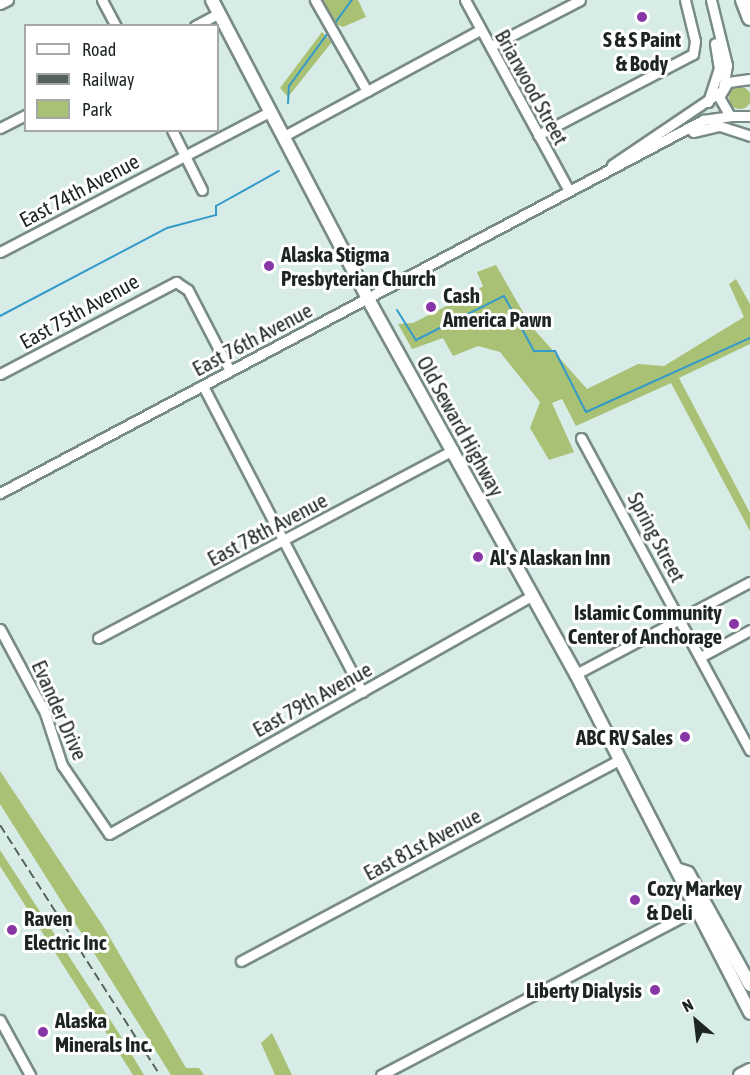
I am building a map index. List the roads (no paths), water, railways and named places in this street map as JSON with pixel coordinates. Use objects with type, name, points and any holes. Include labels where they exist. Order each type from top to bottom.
[{"type":"highway","points":[[742,0],[750,18]]},
{"type":"main road","name":"Old Seward Highway","points":[[212,0],[368,299],[576,674],[679,870],[695,910],[750,1013]]},
{"type":"main road","name":"Old Seward Highway","points":[[679,870],[688,873],[747,980]]},
{"type":"main road","points":[[695,910],[747,980]]},
{"type":"main road","points":[[740,1075],[750,1070]]},
{"type":"street","points":[[0,4],[8,0]]},
{"type":"street","points":[[102,0],[115,24]]},
{"type":"street","points":[[315,0],[367,91]]},
{"type":"street","name":"Briarwood Street","points":[[465,0],[569,191]]},
{"type":"street","points":[[491,46],[580,0]]},
{"type":"street","points":[[538,135],[684,60],[696,48],[684,0]]},
{"type":"street","points":[[704,108],[719,69],[711,0]]},
{"type":"street","points":[[199,24],[219,13]]},
{"type":"street","points":[[715,25],[727,65],[720,104],[733,117],[750,125]]},
{"type":"street","points":[[284,136],[480,30]]},
{"type":"street","points":[[721,90],[736,79],[750,79]]},
{"type":"street","name":"East 76th Avenue","points":[[585,183],[704,108],[721,90]]},
{"type":"street","name":"East 74th Avenue","points":[[0,252],[271,111]]},
{"type":"street","points":[[0,128],[24,116]]},
{"type":"street","name":"East 76th Avenue","points":[[0,493],[569,191],[664,145],[707,118],[750,116]]},
{"type":"street","points":[[664,145],[714,126],[750,136]]},
{"type":"street","points":[[173,132],[202,190]]},
{"type":"street","name":"East 75th Avenue","points":[[0,374],[176,282],[188,290],[230,371]]},
{"type":"street","points":[[202,386],[362,692]]},
{"type":"street","name":"Spring Street","points":[[581,438],[702,656],[750,750]]},
{"type":"street","name":"East 78th Avenue","points":[[98,638],[453,450]]},
{"type":"street","points":[[0,482],[10,488]]},
{"type":"street","points":[[576,674],[679,617],[750,582]]},
{"type":"street","name":"East 79th Avenue","points":[[109,834],[532,596]]},
{"type":"street","name":"Evander Drive","points":[[0,629],[45,713],[62,765],[109,834]]},
{"type":"street","points":[[702,656],[750,630]]},
{"type":"street","name":"East 81st Avenue","points":[[241,961],[621,759]]},
{"type":"street","points":[[381,1075],[695,910]]},
{"type":"street","points":[[0,1020],[30,1075]]},
{"type":"waterway","points":[[335,23],[352,0]]},
{"type":"waterway","points":[[288,103],[289,86],[328,33]]},
{"type":"waterway","points":[[0,316],[167,228],[216,215],[216,206],[279,171]]},
{"type":"waterway","points":[[397,310],[416,340],[504,296],[534,351],[555,351],[586,412],[750,338]]},
{"type":"railway","points":[[0,825],[160,1075]]},
{"type":"place","name":"S & S Paint & Body","points":[[642,17]]},
{"type":"place","name":"Alaska Stigma Presbyterian Church","points":[[269,266]]},
{"type":"place","name":"Cash America Pawn","points":[[431,307]]},
{"type":"place","name":"Al's Alaskan Inn","points":[[478,557]]},
{"type":"place","name":"Islamic Community Center of Anchorage","points":[[734,624]]},
{"type":"place","name":"ABC RV Sales","points":[[685,737]]},
{"type":"place","name":"Cozy Markey & Deli","points":[[635,900]]},
{"type":"place","name":"Raven Electric Inc","points":[[12,930]]},
{"type":"place","name":"Liberty Dialysis","points":[[655,990]]},
{"type":"place","name":"Alaska Minerals Inc.","points":[[43,1032]]}]
